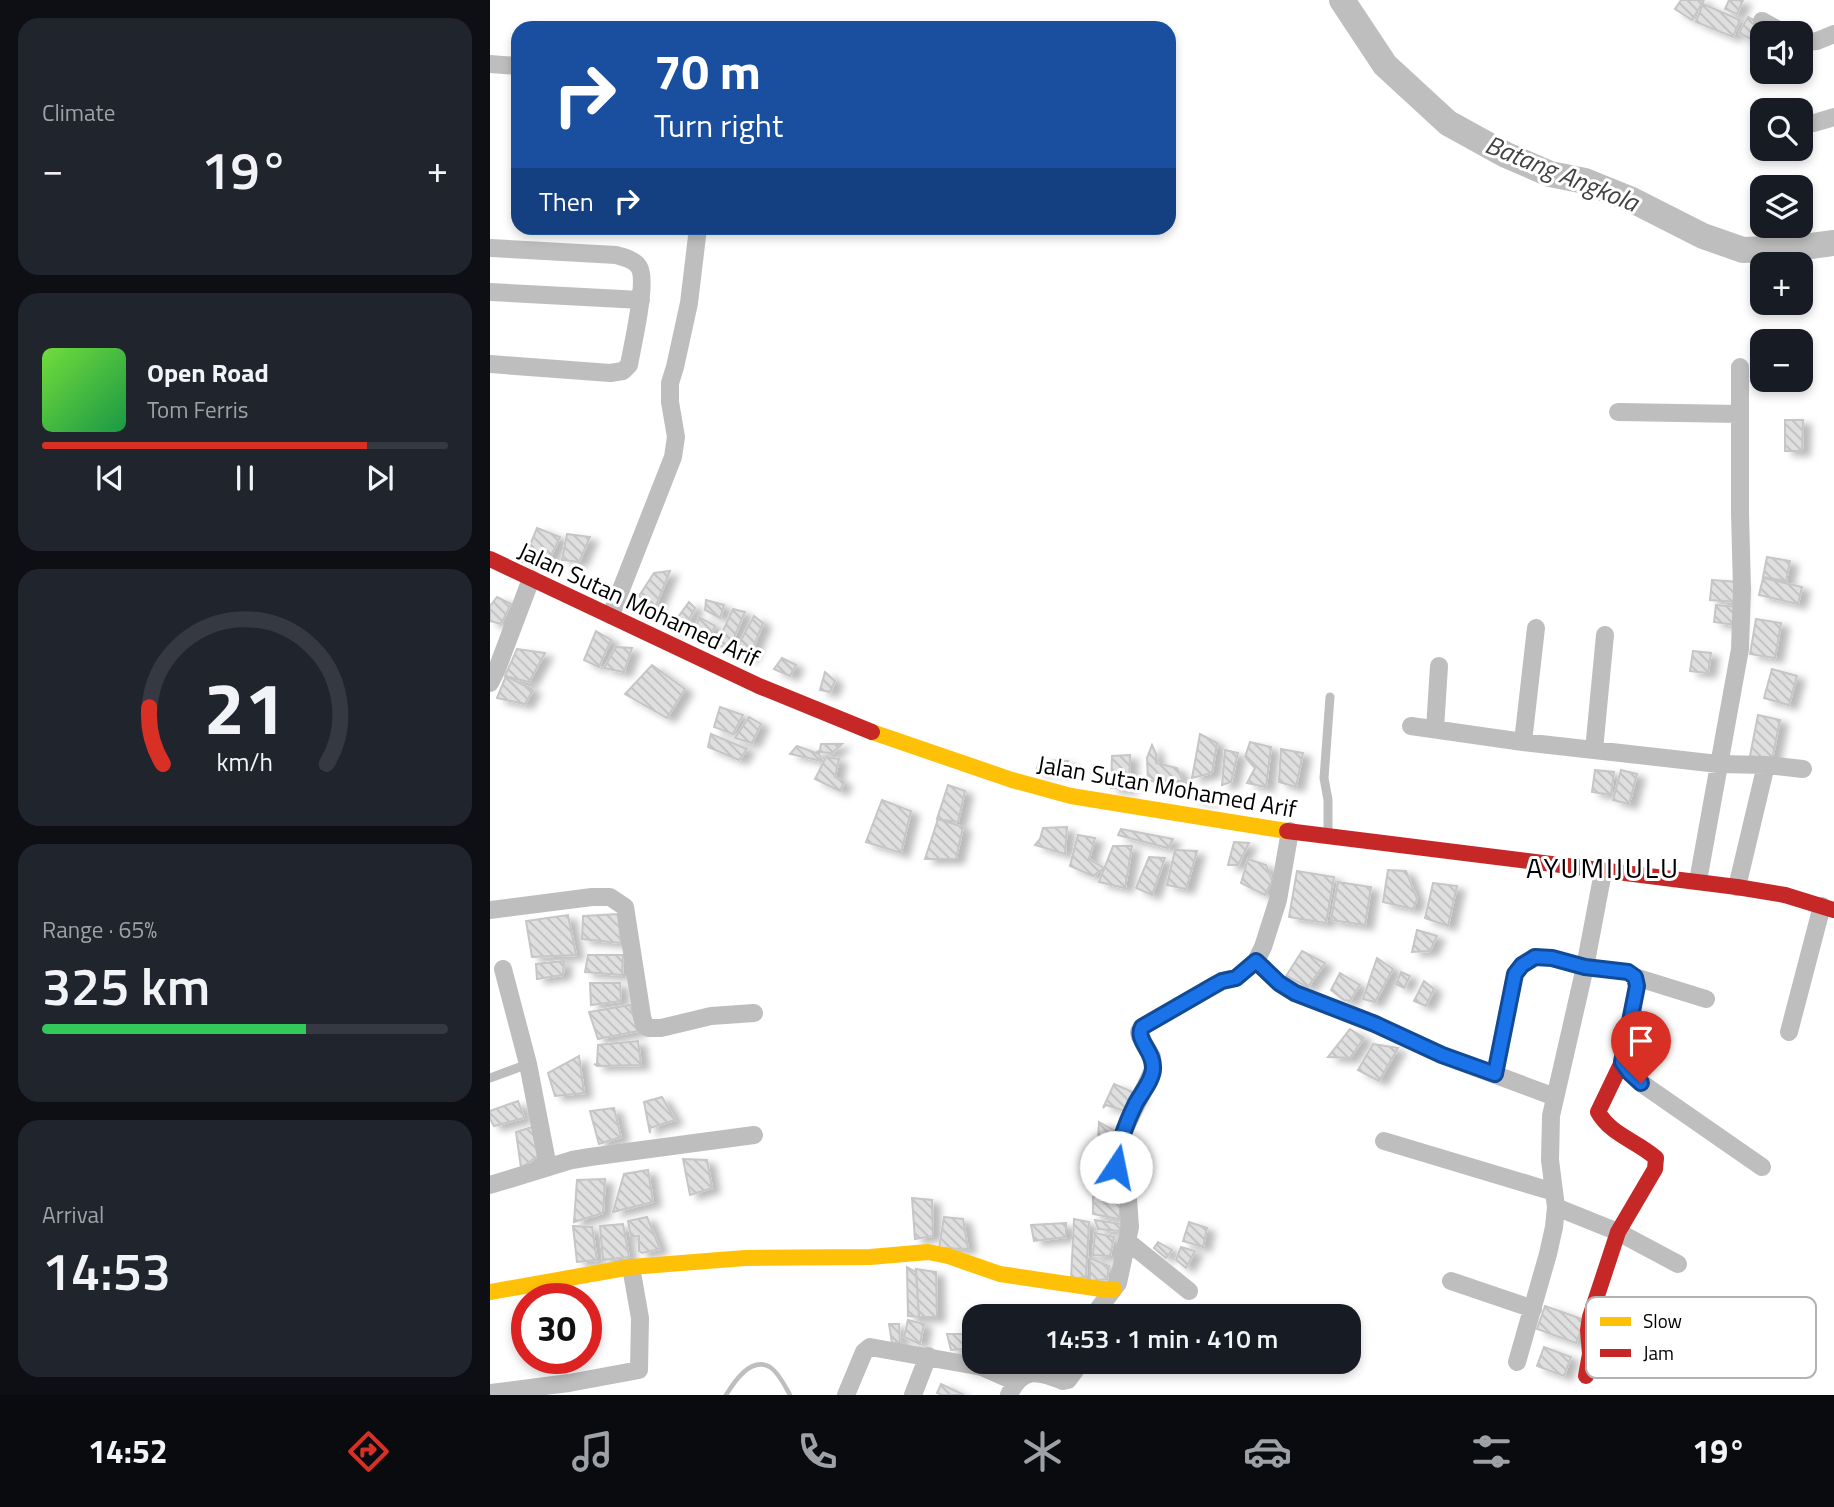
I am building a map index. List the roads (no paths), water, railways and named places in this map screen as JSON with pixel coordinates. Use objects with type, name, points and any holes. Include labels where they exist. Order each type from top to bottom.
[{"type":"street","points":[[1813,41],[1834,34]]},
{"type":"street","points":[[490,64],[511,66]]},
{"type":"street","points":[[1813,123],[1834,117]]},
{"type":"street","points":[[611,615],[673,457],[676,436],[670,402],[670,383],[686,321],[697,235]]},
{"type":"street","points":[[490,248],[616,255],[636,263],[642,276],[629,365],[623,371],[610,373],[490,364]]},
{"type":"street","points":[[490,292],[640,300]]},
{"type":"street","points":[[1698,881],[1740,649],[1740,367]]},
{"type":"street","points":[[1618,412],[1740,414]]},
{"type":"street","name":"Jalan Sutan Mohamed Arif","points":[[490,559],[759,686],[856,726],[1001,777],[1071,796],[1290,831],[1603,872],[1698,881],[1785,895],[1828,908]]},
{"type":"street","points":[[490,683],[531,579]]},
{"type":"street","points":[[1523,742],[1536,628]]},
{"type":"street","points":[[1594,750],[1605,635]]},
{"type":"street","points":[[1435,729],[1439,666]]},
{"type":"street","points":[[1411,726],[1523,742],[1718,764],[1803,769]]},
{"type":"street","points":[[1737,887],[1766,765]]},
{"type":"street","points":[[1102,1304],[1118,1283],[1130,1227],[1128,1199],[1116,1167],[1117,1155],[1123,1133],[1153,1070],[1152,1056],[1139,1032],[1142,1027],[1191,998],[1222,981],[1236,978],[1256,961],[1278,901],[1290,831]]},
{"type":"street","points":[[1517,1362],[1548,1254],[1555,1199],[1550,1160],[1551,1116],[1585,967],[1603,872]]},
{"type":"street","points":[[490,910],[610,897],[625,907],[642,1016],[648,1028],[661,1028],[711,1016],[754,1013]]},
{"type":"street","points":[[1789,1032],[1828,908]]},
{"type":"street","points":[[1495,1074],[1515,974],[1522,965],[1535,957],[1628,972],[1635,977],[1706,999]]},
{"type":"street","points":[[1256,961],[1279,983],[1295,993],[1375,1024],[1442,1055],[1555,1097]]},
{"type":"street","points":[[503,969],[528,1063],[548,1167]]},
{"type":"street","points":[[1597,1297],[1618,1232],[1655,1169],[1656,1158],[1648,1150],[1606,1126],[1598,1112],[1622,1062],[1637,986],[1635,977]]},
{"type":"street","points":[[1622,1062],[1641,1083],[1762,1167]]},
{"type":"street","points":[[490,1185],[572,1160],[754,1135]]},
{"type":"street","points":[[1384,1141],[1555,1199],[1678,1264]]},
{"type":"street","points":[[1127,1241],[1189,1291]]},
{"type":"street","points":[[490,1292],[631,1267],[745,1258],[870,1257],[928,1252],[1000,1274],[1114,1289]]},
{"type":"street","points":[[490,1392],[569,1383],[639,1370],[640,1318],[631,1267]]},
{"type":"street","points":[[1451,1280],[1533,1309]]},
{"type":"street","points":[[846,1395],[863,1352],[870,1347],[982,1367],[1013,1388],[1033,1372],[1041,1373],[1065,1388]]},
{"type":"street","points":[[913,1395],[928,1356]]},
{"type":"lane","points":[[1328,836],[1328,800],[1324,778],[1330,697]]},
{"type":"lane","points":[[490,1078],[528,1063]]},
{"type":"waterway","name":"Batang Angkola","points":[[1342,0],[1385,65],[1448,123],[1506,155],[1550,174],[1585,181],[1632,200],[1703,236],[1743,250],[1834,243]]},
{"type":"waterway","points":[[726,1395],[744,1372],[756,1365],[770,1367],[782,1380],[790,1395]]},
{"type":"district","name":"AYUMIJULU","points":[[1603,867]]}]
